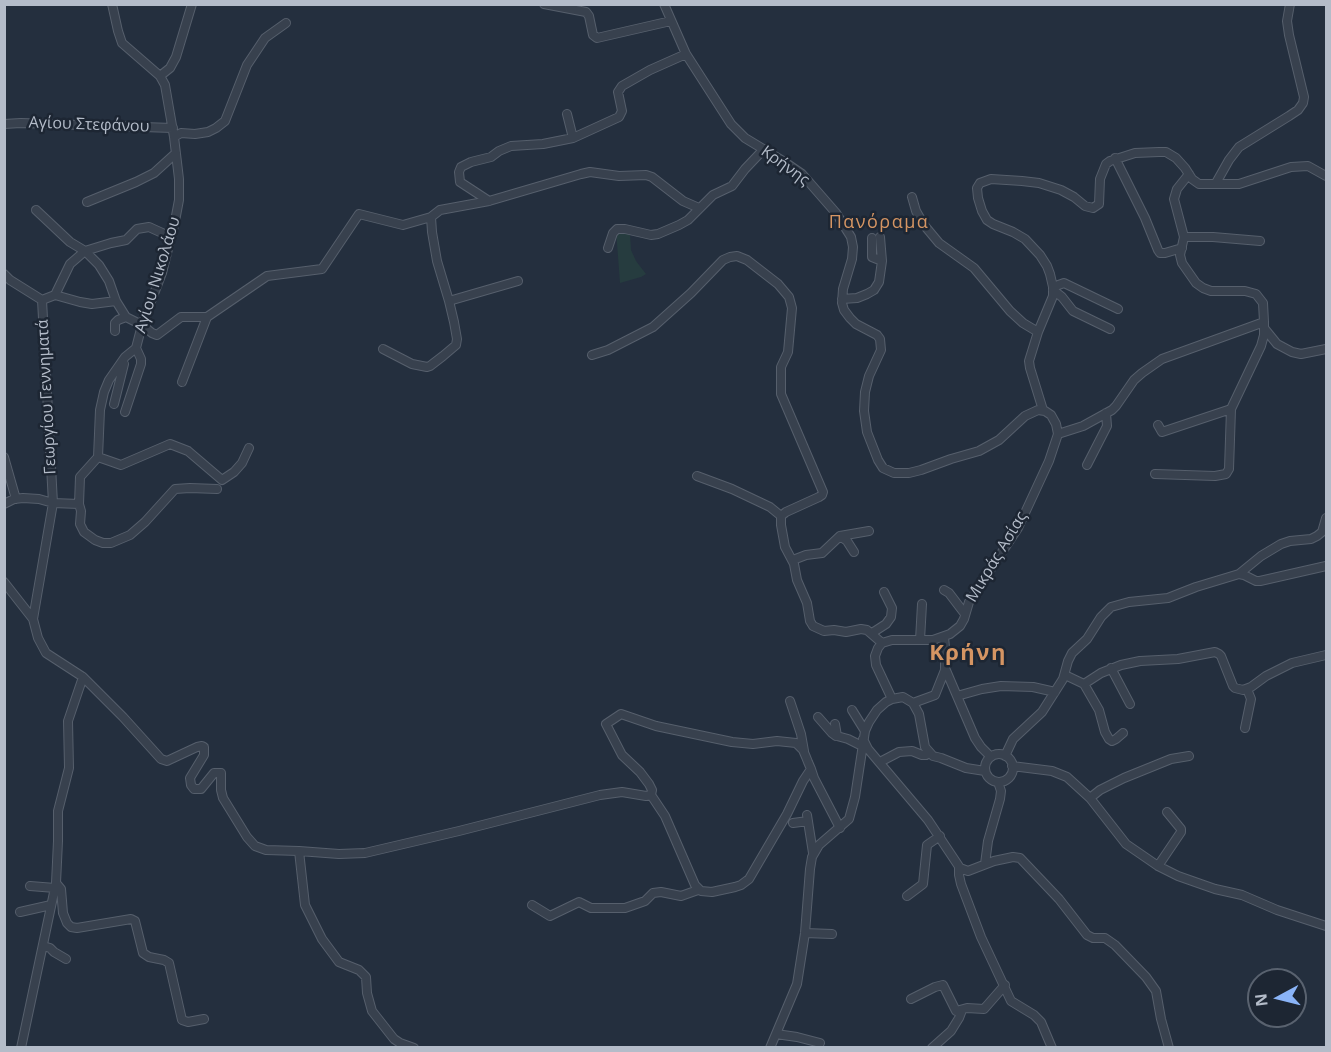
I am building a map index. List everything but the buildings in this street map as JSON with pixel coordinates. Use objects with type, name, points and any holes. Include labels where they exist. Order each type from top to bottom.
[{"type":"street","points":[[112,4],[123,43],[160,76],[170,68],[176,57],[192,4]]},
{"type":"street","points":[[544,4],[586,12],[593,35],[597,38],[671,21]]},
{"type":"street","name":"Κρήνης","points":[[664,4],[686,54],[735,130],[802,174],[846,228],[853,247],[842,299]]},
{"type":"street","points":[[1216,183],[1233,153],[1239,147],[1290,117],[1304,103],[1287,21],[1290,4]]},
{"type":"street","name":"Αγίου Στεφάνου","points":[[4,124],[21,123],[195,134],[208,132],[225,121],[247,65],[265,38],[286,23]]},
{"type":"street","points":[[489,201],[460,182],[461,167],[491,157],[511,146],[543,144],[573,138],[621,116],[618,93],[622,86],[686,54]]},
{"type":"street","name":"Αγίου Νικολάου","points":[[99,457],[100,410],[104,392],[109,380],[125,357],[136,348],[142,325],[162,273],[177,211],[180,188],[174,132],[167,91],[160,76]]},
{"type":"street","points":[[567,114],[573,138]]},
{"type":"street","points":[[608,248],[613,233],[617,229],[658,234],[688,220],[713,195],[732,186],[764,149]]},
{"type":"street","points":[[1043,410],[1029,366],[1029,358],[1051,303],[1053,289],[1049,270],[1033,247],[1020,236],[987,220],[977,193],[978,186],[984,180],[1039,183],[1061,190],[1085,206],[1093,208],[1099,204],[1099,185],[1106,164],[1115,158],[1149,152],[1166,152],[1172,155],[1181,162],[1196,182],[1239,184],[1300,166],[1308,166],[1326,176]]},
{"type":"street","points":[[87,202],[154,173],[176,153]]},
{"type":"street","points":[[1115,158],[1160,253],[1182,248]]},
{"type":"street","points":[[36,210],[99,265],[109,281],[116,302],[126,317],[157,334],[181,317],[207,317],[267,276],[322,269],[359,214],[403,225],[431,217],[440,210],[489,201],[581,174],[596,172],[610,176],[641,174],[652,177],[683,201],[699,208]]},
{"type":"street","points":[[1155,474],[1215,476],[1226,474],[1229,469],[1231,409],[1261,346],[1264,325],[1263,303],[1256,294],[1238,290],[1211,291],[1203,288],[1196,283],[1181,261],[1184,237],[1174,199],[1177,189],[1188,174]]},
{"type":"street","points":[[912,197],[916,211],[924,225],[939,243],[974,268],[1010,311],[1038,332]]},
{"type":"street","points":[[383,349],[424,367],[432,365],[452,350],[457,342],[449,301],[435,255],[431,217]]},
{"type":"street","points":[[85,251],[126,240],[137,229],[149,227],[171,237]]},
{"type":"street","points":[[1184,237],[1260,241]]},
{"type":"street","points":[[876,238],[882,261],[879,282],[874,290],[867,294],[857,298],[842,299],[844,310],[850,318],[880,339],[881,350],[869,376],[865,392],[865,424],[880,463],[894,473],[915,471],[972,453],[999,440],[1028,414],[1037,410],[1049,413],[1058,434],[1074,429],[1116,406],[1137,376],[1162,359],[1264,325]]},
{"type":"street","name":"Γεωργίου Γεννηματά","points":[[33,619],[53,503],[42,300],[55,295],[70,264],[85,251]]},
{"type":"street","points":[[592,355],[608,350],[653,327],[727,258],[738,256],[747,260],[772,279],[789,297],[792,308],[788,352],[781,367],[781,394],[823,492],[819,497],[781,516]]},
{"type":"street","points":[[6,279],[42,300]]},
{"type":"street","points":[[449,301],[518,281]]},
{"type":"street","points":[[1053,289],[1064,283],[1119,309]]},
{"type":"street","points":[[1053,289],[1073,311],[1110,329]]},
{"type":"street","points":[[55,295],[92,304],[116,302]]},
{"type":"street","points":[[115,331],[115,323],[126,317]]},
{"type":"street","points":[[182,382],[207,317]]},
{"type":"street","points":[[1264,325],[1277,344],[1292,352],[1301,354],[1326,350]]},
{"type":"street","points":[[125,412],[141,364],[136,348]]},
{"type":"street","points":[[114,404],[125,357]]},
{"type":"street","points":[[1158,425],[1162,432],[1231,409]]},
{"type":"street","points":[[1087,465],[1107,426],[1106,413]]},
{"type":"street","name":"Μικράς Ασίας","points":[[944,637],[962,623],[969,602],[1014,534],[1049,461],[1058,434]]},
{"type":"street","points":[[217,489],[175,489],[130,535],[111,543],[95,540],[84,532],[80,524],[80,477],[99,457],[121,465],[170,444],[188,451],[222,480],[242,463],[249,448]]},
{"type":"street","points":[[5,460],[16,499]]},
{"type":"street","points":[[697,476],[770,507],[781,516]]},
{"type":"street","points":[[4,504],[16,499],[39,499],[53,503],[79,504]]},
{"type":"street","points":[[781,516],[785,548],[793,560],[797,580],[807,603],[813,626],[822,631],[867,630],[882,643]]},
{"type":"street","points":[[1239,574],[1261,556],[1281,544],[1317,536],[1322,532],[1326,518]]},
{"type":"street","points":[[793,560],[806,555],[822,553],[840,536],[869,531]]},
{"type":"street","points":[[840,536],[847,541],[854,552]]},
{"type":"street","points":[[1005,756],[1013,740],[1042,712],[1065,675],[1072,653],[1091,633],[1105,612],[1114,606],[1168,598],[1239,574],[1260,581],[1326,566]]},
{"type":"street","points":[[4,582],[33,619],[38,638],[46,653],[83,677],[161,759],[167,760],[197,747],[204,747],[204,755],[190,778],[192,788],[201,789],[214,773],[221,773],[223,798],[247,837],[255,846],[266,850],[339,854],[372,852],[606,794],[624,792],[651,795]]},
{"type":"street","points":[[944,590],[965,614]]},
{"type":"street","points":[[872,633],[886,624],[891,617],[892,608],[884,592]]},
{"type":"street","points":[[920,640],[922,604]]},
{"type":"street","points":[[892,699],[875,661],[877,649],[882,643],[893,640],[929,641],[944,637],[945,670],[936,694],[913,703]]},
{"type":"street","points":[[1084,684],[1111,668],[1140,661],[1178,659],[1218,653],[1233,686],[1239,690],[1247,689],[1266,675],[1292,663],[1326,655]]},
{"type":"street","points":[[1111,668],[1130,704]]},
{"type":"street","points":[[945,670],[975,738],[991,757]]},
{"type":"street","points":[[1065,675],[1084,684],[1099,710],[1109,739],[1116,740],[1124,733]]},
{"type":"street","points":[[21,1047],[55,886],[58,812],[69,768],[68,721],[83,677]]},
{"type":"street","points":[[957,696],[1001,686],[1033,687],[1055,692]]},
{"type":"street","points":[[1245,728],[1251,699],[1247,689]]},
{"type":"street","points":[[813,853],[819,845],[846,823],[850,816],[855,797],[863,738],[869,722],[886,702],[892,699],[903,697],[913,703],[919,714],[925,747],[929,753],[966,768],[986,771]]},
{"type":"street","points":[[790,701],[805,754]]},
{"type":"street","points":[[852,710],[868,749],[940,836],[959,867],[961,884],[984,942],[1012,1002],[1041,1022],[1052,1047]]},
{"type":"street","points":[[698,890],[665,816],[651,795],[652,790],[648,782],[622,755],[606,725],[607,722],[621,714],[664,728],[732,742],[753,744],[777,741],[792,742],[800,746],[821,794],[840,828]]},
{"type":"street","points":[[818,717],[837,736],[848,739],[863,738]]},
{"type":"street","points":[[835,724],[837,736]]},
{"type":"street","points":[[880,762],[899,752],[912,751],[922,755],[929,753]]},
{"type":"street","points":[[998,754],[1005,756],[1010,760],[1012,772],[1004,781],[998,782],[990,778],[986,771],[986,762],[998,754]]},
{"type":"street","points":[[1090,798],[1100,790],[1124,778],[1171,759],[1189,756]]},
{"type":"street","points":[[1012,766],[1041,769],[1063,775],[1073,781],[1090,798],[1126,844],[1158,866],[1178,876],[1215,889],[1242,895],[1277,910],[1326,926]]},
{"type":"street","points":[[532,904],[550,916],[579,902],[591,908],[625,908],[645,901],[653,893],[661,892],[681,896],[698,890],[712,892],[741,885],[749,879],[787,814],[802,781],[811,769]]},
{"type":"street","points":[[985,864],[988,841],[1000,799],[1001,790],[998,782]]},
{"type":"street","points":[[1158,866],[1182,832],[1167,812]]},
{"type":"street","points":[[770,1047],[797,984],[805,933],[813,853],[808,818],[794,823]]},
{"type":"street","points":[[907,896],[923,882],[927,845],[940,836]]},
{"type":"street","points":[[299,851],[305,905],[322,939],[339,962],[359,970],[366,977],[372,1011],[394,1039],[414,1047]]},
{"type":"street","points":[[959,867],[968,871],[1010,857],[1020,858],[1062,903],[1087,935],[1093,938],[1105,938],[1115,945],[1146,977],[1156,991],[1168,1047]]},
{"type":"street","points":[[30,886],[55,886],[61,889],[63,913],[71,927],[131,919],[135,921],[143,953],[169,963],[182,1020],[188,1022],[204,1019]]},
{"type":"street","points":[[20,912],[51,905]]},
{"type":"street","points":[[805,933],[832,933]]},
{"type":"street","points":[[43,946],[66,959]]},
{"type":"street","points":[[911,999],[943,985],[956,1011],[967,1008],[984,1009],[1005,985]]},
{"type":"street","points":[[932,1047],[951,1031],[962,1010]]},
{"type":"street","points":[[776,1034],[820,1043]]},
{"type":"green space","points":[[616,230],[630,234],[631,250],[646,274],[620,283]]},
{"type":"district","name":"Πανόραμα","points":[[879,223]]},
{"type":"district","name":"Κρήνη","points":[[968,654]]}]
